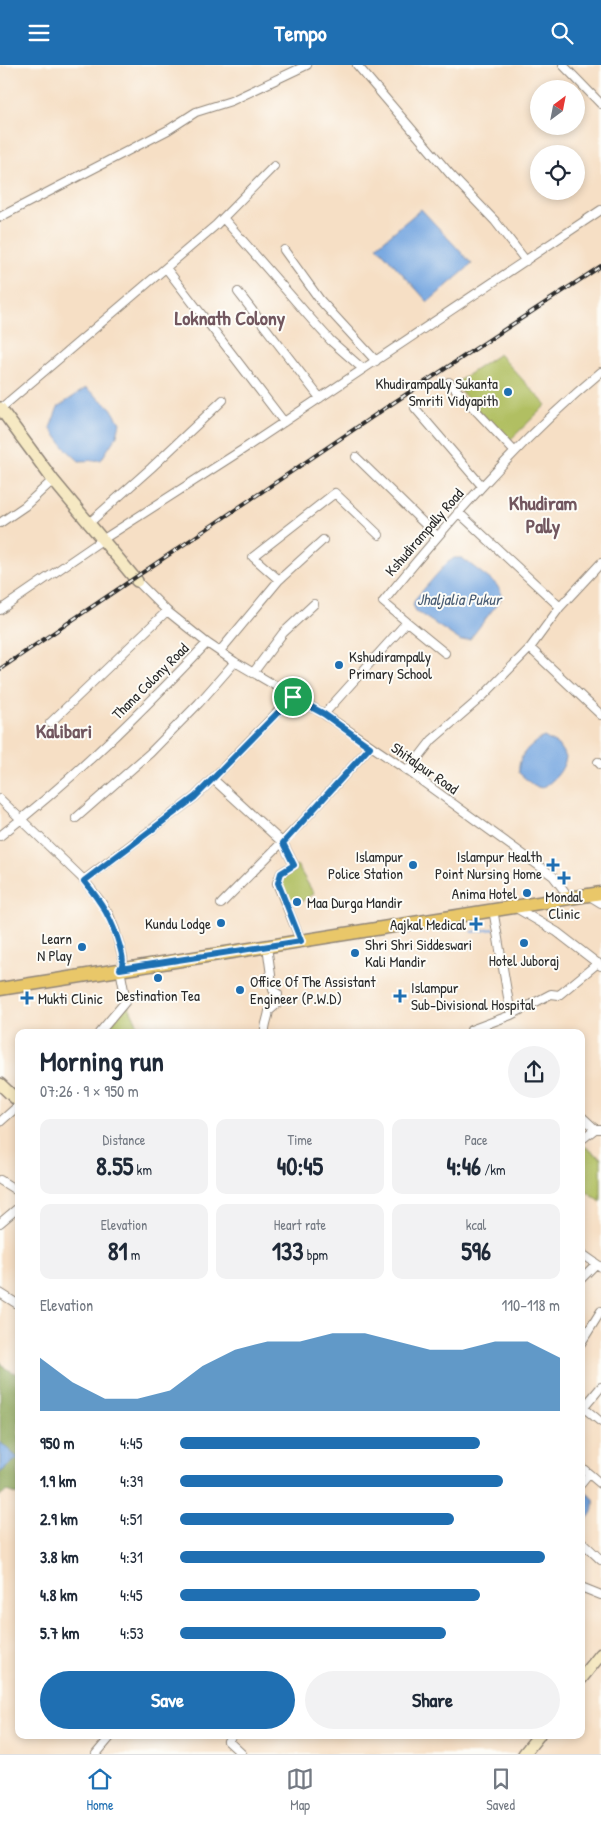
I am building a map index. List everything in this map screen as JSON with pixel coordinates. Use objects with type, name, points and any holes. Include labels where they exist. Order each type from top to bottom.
[{"type":"main road","points":[[0,989],[601,893]]},
{"type":"street","points":[[0,217],[168,130],[196,112],[230,101],[307,65]]},
{"type":"street","points":[[357,65],[450,174],[495,221],[526,261]]},
{"type":"street","points":[[563,65],[601,103]]},
{"type":"street","points":[[137,581],[53,480],[0,408],[223,218],[274,166]]},
{"type":"street","points":[[0,610],[102,540],[284,422],[601,210]]},
{"type":"street","points":[[223,218],[331,341],[363,369]]},
{"type":"street","points":[[284,250],[320,300],[376,361]]},
{"type":"street","points":[[166,268],[284,422]]},
{"type":"street","points":[[238,292],[320,398]]},
{"type":"street","name":"Kshudirampally Road","points":[[407,621],[382,602],[437,536],[514,451],[566,401],[601,372]]},
{"type":"street","points":[[449,382],[514,451]]},
{"type":"street","points":[[88,523],[151,468],[223,400]]},
{"type":"street","points":[[415,408],[482,486]]},
{"type":"street","points":[[356,457],[437,536]]},
{"type":"street","points":[[0,523],[25,506],[53,480]]},
{"type":"street","points":[[279,580],[253,557],[334,493],[379,535]]},
{"type":"street","points":[[458,512],[560,607]]},
{"type":"street","points":[[220,651],[279,580],[323,540]]},
{"type":"street","points":[[408,771],[432,740],[484,695],[530,648],[560,607],[601,563]]},
{"type":"street","name":"Shitalpur Road","points":[[137,581],[167,611],[235,663],[324,714],[408,771],[553,876],[568,898]]},
{"type":"street","points":[[253,673],[283,633],[314,604]]},
{"type":"street","points":[[50,723],[167,611]]},
{"type":"street","points":[[324,714],[407,621],[444,653]]},
{"type":"street","name":"Thana Colony Road","points":[[0,836],[21,820],[144,710],[207,643]]},
{"type":"street","points":[[530,648],[601,715]]},
{"type":"street","points":[[76,818],[150,753],[235,663]]},
{"type":"street","points":[[84,881],[195,797],[293,697]]},
{"type":"street","points":[[220,904],[283,843],[370,747]]},
{"type":"street","points":[[213,779],[283,843],[294,865],[281,873],[278,883],[301,941]]},
{"type":"street","points":[[0,799],[84,881],[109,915],[123,958],[123,964],[120,969],[126,1001],[102,1029]]},
{"type":"street","points":[[588,895],[601,903]]},
{"type":"street","points":[[474,1029],[511,1015],[551,994],[559,995],[600,965],[557,932],[514,906]]},
{"type":"street","points":[[493,909],[511,1015]]},
{"type":"street","points":[[264,1029],[269,1011],[277,1004],[278,994],[272,990],[266,947]]},
{"type":"street","points":[[0,1084],[15,1099]]},
{"type":"street","points":[[0,1122],[15,1107]]},
{"type":"street","points":[[585,1118],[598,1129],[585,1137]]},
{"type":"street","points":[[0,1180],[15,1189]]},
{"type":"street","points":[[0,1223],[15,1210]]},
{"type":"street","points":[[585,1256],[599,1266],[585,1276]]},
{"type":"street","points":[[0,1293],[15,1304]]},
{"type":"street","points":[[585,1337],[601,1311]]},
{"type":"street","points":[[585,1407],[601,1387]]},
{"type":"street","points":[[585,1410],[601,1422]]},
{"type":"street","points":[[585,1470],[601,1484]]},
{"type":"street","points":[[585,1478],[589,1474]]},
{"type":"street","points":[[585,1545],[601,1560]]},
{"type":"street","points":[[585,1589],[601,1595]]},
{"type":"street","points":[[585,1674],[601,1653]]},
{"type":"street","points":[[96,1754],[109,1739]]},
{"type":"street","points":[[231,1739],[242,1754]]},
{"type":"street","points":[[524,1754],[535,1739]]},
{"type":"green space","name":"Khudirampally Sukanta Smriti Vidyapith","points":[[499,354],[546,405],[508,442],[454,384]]},
{"type":"green space","points":[[297,865],[314,894],[302,901],[299,897],[286,902],[280,889],[280,878]]},
{"type":"green space","points":[[128,1004],[140,1029],[106,1029]]},
{"type":"green space","points":[[585,1146],[601,1158],[601,1202],[585,1191]]},
{"type":"green space","points":[[0,1361],[5,1368],[15,1373],[15,1494],[7,1491],[0,1496]]},
{"type":"water","points":[[421,209],[472,264],[428,302],[377,246]]},
{"type":"water","points":[[86,388],[111,408],[120,423],[117,435],[101,460],[79,461],[65,448],[50,428],[58,407]]},
{"type":"water","name":"Jhaljalia Pukur","points":[[454,558],[462,558],[496,584],[501,592],[501,599],[470,639],[461,641],[416,611],[413,605],[415,599],[447,563]]},
{"type":"water","points":[[544,737],[558,745],[566,757],[558,775],[542,788],[534,786],[519,773],[519,767],[522,756],[526,751]]},
{"type":"water","points":[[0,1442],[15,1455],[15,1460],[0,1473]]},
{"type":"water","points":[[585,1492],[594,1499],[594,1507],[585,1520]]},
{"type":"waterway","points":[[472,932],[494,929]]},
{"type":"railway","points":[[0,669],[384,409],[601,266]]},
{"type":"place","name":"Khudirampally Sukanta Smriti Vidyapith","points":[[508,392]]},
{"type":"place","name":"Kshudirampally Primary School","points":[[339,665]]},
{"type":"place","name":"Islampur Police Station","points":[[413,865]]},
{"type":"place","name":"Islampur Health Point Nursing Home","points":[[553,865]]},
{"type":"place","name":"Mondal Clinic","points":[[564,878]]},
{"type":"place","name":"Anima Hotel","points":[[527,893]]},
{"type":"place","name":"Maa Durga Mandir","points":[[297,902]]},
{"type":"place","name":"Kundu Lodge","points":[[221,923]]},
{"type":"place","name":"Aajkal Medical","points":[[476,924]]},
{"type":"place","name":"Hotel Juboraj","points":[[524,943]]},
{"type":"place","name":"Learn N Play","points":[[82,947]]},
{"type":"place","name":"Shri Shri Siddeswari Kali Mandir","points":[[355,953]]},
{"type":"place","name":"Destination Tea","points":[[158,978]]},
{"type":"place","name":"Office Of The Assistant Engineer (P.W.D)","points":[[240,990]]},
{"type":"place","name":"Islampur Sub-Divisional Hospital","points":[[400,996]]},
{"type":"place","name":"Mukti Clinic","points":[[27,998]]},
{"type":"district","name":"Loknath Colony","points":[[230,317]]},
{"type":"district","name":"Khudiram Pally","points":[[543,514]]},
{"type":"district","name":"Kalibari","points":[[64,730]]},
{"type":"route","points":[[293,697],[324,714],[370,747],[283,843],[294,865],[281,873],[278,883],[301,941],[120,969],[123,964],[123,958],[109,915],[84,881],[195,797],[293,697]]}]
